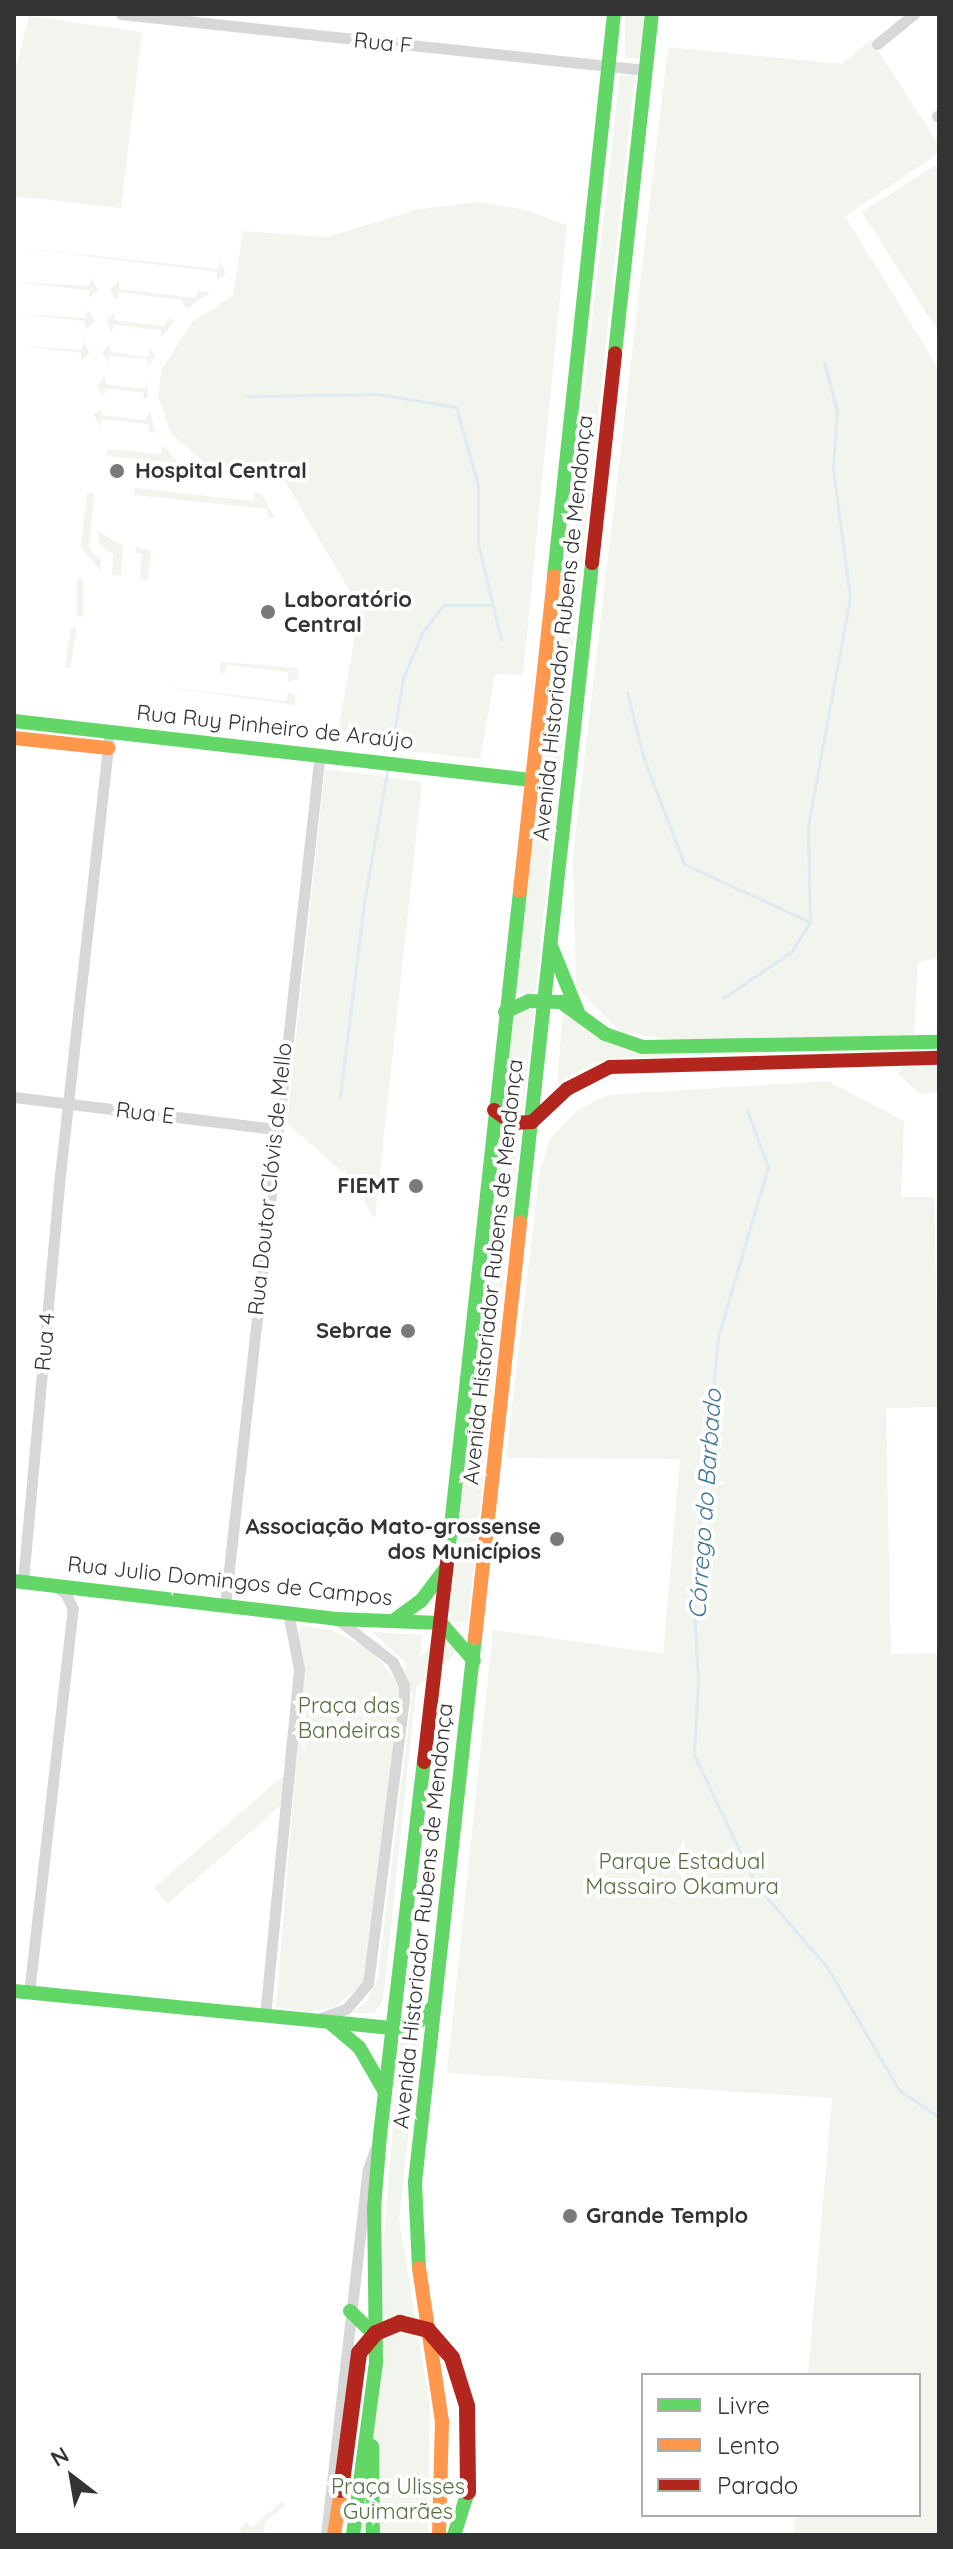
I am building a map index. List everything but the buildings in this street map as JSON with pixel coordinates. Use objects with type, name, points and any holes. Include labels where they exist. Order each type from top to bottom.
[{"type":"main road","name":"Avenida Historiador Rubens de Mendonça","points":[[353,2535],[369,2430],[377,2337],[374,2220],[380,2135],[441,1623],[614,14]]},
{"type":"main road","name":"Avenida Historiador Rubens de Mendonça","points":[[439,2535],[442,2421],[414,2235],[415,2182],[652,14]]},
{"type":"main road","name":"Rua Ruy Pinheiro de Araújo","points":[[14,721],[109,740]]},
{"type":"main road","name":"Rua Ruy Pinheiro de Araújo","points":[[14,738],[109,740],[320,753],[531,780]]},
{"type":"main road","points":[[551,945],[578,1013]]},
{"type":"main road","points":[[505,1012],[543,999],[578,1013],[605,1034],[642,1047],[939,1058]]},
{"type":"main road","points":[[494,1110],[512,1123],[532,1122],[567,1089],[610,1067],[939,1042]]},
{"type":"main road","points":[[393,1621],[421,1601],[447,1565]]},
{"type":"main road","name":"Rua Julio Domingos de Campos","points":[[18,1581],[98,1588],[337,1619],[441,1623]]},
{"type":"main road","points":[[441,1623],[474,1661]]},
{"type":"main road","points":[[22,1992],[394,2028],[417,2023],[433,2007]]},
{"type":"main road","points":[[321,2021],[359,2047],[386,2095]]},
{"type":"main road","points":[[350,2311],[377,2337]]},
{"type":"main road","points":[[336,2535],[359,2353],[376,2333],[400,2323],[428,2330],[452,2358],[467,2406],[468,2492],[455,2533]]},
{"type":"main road","points":[[369,2430],[376,2467],[373,2535]]},
{"type":"street","name":"Rua F","points":[[121,14],[645,70]]},
{"type":"street","points":[[877,44],[914,14]]},
{"type":"street","name":"Rua 4","points":[[18,1581],[109,740]]},
{"type":"street","name":"Rua Doutor Clóvis de Mello","points":[[225,1605],[275,1129],[320,753]]},
{"type":"street","name":"Rua E","points":[[14,1097],[275,1129]]},
{"type":"street","points":[[22,1992],[73,1609],[66,1594],[50,1584]]},
{"type":"street","points":[[73,1609],[98,1588]]},
{"type":"street","points":[[265,2016],[299,1669],[288,1612]]},
{"type":"street","points":[[321,2021],[346,2009],[368,1984],[404,1698],[404,1685],[393,1662],[337,1619]]},
{"type":"street","name":"Avenida Historiador Rubens de Mendonça","points":[[326,2535],[368,2169],[380,2135]]},
{"type":"green space","points":[[625,14],[643,14],[643,58],[625,58]]},
{"type":"green space","points":[[29,16],[142,32],[121,208],[14,196],[14,74]]},
{"type":"green space","points":[[871,40],[939,145],[939,153],[845,216],[939,369],[939,957],[918,962],[914,1037],[672,1039],[621,1033],[576,986],[573,856],[668,47],[842,64]]},
{"type":"green space","points":[[620,75],[635,76],[535,994],[515,995]]},
{"type":"green space","points":[[939,163],[939,333],[862,212]]},
{"type":"green space","points":[[479,202],[525,210],[567,225],[523,675],[495,674],[480,759],[336,742],[360,608],[283,478],[234,476],[208,466],[171,434],[158,395],[162,369],[193,321],[233,296],[243,231],[327,237],[415,210]]},
{"type":"green space","points":[[14,247],[218,269],[220,261],[226,273],[217,281],[217,272]]},
{"type":"green space","points":[[91,278],[98,290],[89,298],[89,290],[14,282],[90,286]]},
{"type":"green space","points":[[119,280],[119,289],[196,298],[197,291],[211,292],[186,309],[182,300],[118,292],[117,301],[110,290]]},
{"type":"green space","points":[[87,309],[95,321],[85,330],[85,321],[14,314],[86,318]]},
{"type":"green space","points":[[115,312],[114,320],[165,326],[168,318],[175,321],[161,337],[161,330],[114,325],[112,333],[106,321]]},
{"type":"green space","points":[[83,341],[90,353],[81,361],[81,353],[20,346],[82,350]]},
{"type":"green space","points":[[110,345],[110,352],[148,357],[149,348],[155,355],[147,368],[148,359],[109,356],[108,363],[102,352]]},
{"type":"green space","points":[[104,375],[106,384],[144,389],[147,380],[148,398],[143,400],[144,393],[106,388],[104,396],[97,387]]},
{"type":"green space","points":[[101,408],[101,415],[145,420],[150,412],[156,433],[149,432],[149,424],[102,419],[100,427],[94,415]]},
{"type":"green space","points":[[162,445],[189,473],[176,471],[177,463],[106,456],[107,449],[161,454]]},
{"type":"green space","points":[[135,488],[254,501],[255,492],[261,493],[275,518],[268,518],[267,509],[134,495]]},
{"type":"green space","points":[[87,493],[94,493],[89,548],[101,560],[101,571],[81,547]]},
{"type":"green space","points":[[98,531],[123,546],[121,576],[112,575],[113,555],[99,543]]},
{"type":"green space","points":[[136,546],[151,551],[148,580],[140,579],[142,554],[135,553]]},
{"type":"green space","points":[[77,579],[83,579],[83,617],[77,617]]},
{"type":"green space","points":[[71,627],[77,628],[71,668],[65,667]]},
{"type":"green space","points":[[221,662],[299,668],[298,679],[288,682],[288,672],[227,665],[225,673],[219,673]]},
{"type":"green space","points":[[159,686],[286,701],[288,693],[295,694],[295,705]]},
{"type":"green space","points":[[325,769],[422,782],[375,1219],[347,1176],[287,1123]]},
{"type":"green space","points":[[535,1004],[521,1122],[503,1114],[514,1013]]},
{"type":"green space","points":[[563,1011],[605,1040],[774,1053],[621,1058],[591,1064],[557,1084]]},
{"type":"green space","points":[[939,1047],[939,1053],[790,1052],[791,1051]]},
{"type":"green space","points":[[904,1065],[939,1065],[939,1092],[920,1094],[898,1074]]},
{"type":"green space","name":"Parque Estadual Massairo Okamura","points":[[828,1081],[904,1121],[901,1197],[934,1197],[939,1407],[886,1408],[891,1654],[939,1653],[939,2535],[793,2535],[795,2517],[921,2517],[921,2373],[808,2373],[832,2098],[447,2073],[493,1630],[663,1654],[680,1459],[506,1458],[540,1169],[550,1139],[578,1110],[607,1095]]},
{"type":"green space","points":[[501,1126],[520,1128],[468,1623],[449,1621]]},
{"type":"green space","name":"Praça das Bandeiras","points":[[301,1626],[332,1630],[371,1650],[401,1686],[364,1983],[335,2007],[307,2012],[276,2007],[304,1671],[298,1634]]},
{"type":"green space","points":[[372,1632],[422,1635],[383,2001],[374,2013],[351,2013],[368,2000],[378,1978],[413,1686],[405,1662]]},
{"type":"green space","points":[[446,1634],[460,1650],[168,1904],[154,1888]]},
{"type":"green space","name":"Praça Ulisses Guimarães","points":[[420,2028],[399,2219],[430,2406],[428,2535],[359,2535],[401,2031]]},
{"type":"green space","points":[[283,2501],[286,2505],[265,2522],[264,2535],[242,2535],[240,2528],[247,2522],[251,2527]]},
{"type":"waterway","points":[[810,922],[808,826],[850,598],[833,469],[837,411],[824,362]]},
{"type":"waterway","name":"Córrego do Barbado","points":[[248,396],[377,394],[456,407],[478,486],[478,544],[501,639]]},
{"type":"waterway","points":[[391,751],[403,678],[422,633],[443,605],[492,605]]},
{"type":"waterway","name":"Córrego do Barbado","points":[[627,692],[644,759],[684,864],[810,922],[791,952],[723,998]]},
{"type":"waterway","points":[[340,1096],[364,902],[387,771]]},
{"type":"waterway","name":"Córrego do Barbado","points":[[747,1110],[768,1167],[718,1337],[693,1591],[698,1680],[694,1755],[756,1885],[827,1967],[899,2090],[939,2117]]},
{"type":"traffic: fast","points":[[554,576],[614,14]]},
{"type":"traffic: fast","points":[[615,353],[652,14]]},
{"type":"traffic: fast","points":[[520,1222],[592,563]]},
{"type":"traffic: fast","points":[[14,721],[531,780]]},
{"type":"traffic: fast","points":[[448,1554],[520,891]]},
{"type":"traffic: fast","points":[[551,946],[578,1012]]},
{"type":"traffic: fast","points":[[505,1012],[529,1001],[561,1002],[605,1034],[642,1047],[939,1042]]},
{"type":"traffic: fast","points":[[393,1621],[421,1601],[445,1569]]},
{"type":"traffic: fast","points":[[14,1581],[337,1619],[441,1623],[474,1661]]},
{"type":"traffic: fast","points":[[419,2268],[415,2182],[475,1638]]},
{"type":"traffic: fast","points":[[353,2535],[376,2362],[374,2208],[380,2135],[424,1762]]},
{"type":"traffic: fast","points":[[14,1991],[394,2028],[417,2023],[433,2007]]},
{"type":"traffic: fast","points":[[329,2022],[359,2047],[385,2092]]},
{"type":"traffic: fast","points":[[350,2311],[377,2337]]},
{"type":"traffic: fast","points":[[372,2446],[373,2535]]},
{"type":"traffic: fast","points":[[454,2535],[468,2492]]},
{"type":"traffic: slow","points":[[520,891],[554,576]]},
{"type":"traffic: slow","points":[[14,738],[108,748]]},
{"type":"traffic: slow","points":[[475,1638],[520,1222]]},
{"type":"traffic: slow","points":[[419,2268],[442,2421],[439,2535]]},
{"type":"traffic: slow","points":[[334,2535],[341,2490]]},
{"type":"traffic: jam","points":[[592,563],[615,353]]},
{"type":"traffic: jam","points":[[494,1110],[512,1123],[532,1122],[567,1089],[610,1067],[939,1058]]},
{"type":"traffic: jam","points":[[424,1762],[448,1554]]},
{"type":"traffic: jam","points":[[341,2490],[359,2353],[376,2333],[400,2323],[428,2330],[452,2358],[467,2406],[468,2492]]},
{"type":"place","name":"Hospital Central","points":[[117,471]]},
{"type":"place","name":"Laboratório Central","points":[[268,612]]},
{"type":"place","name":"FIEMT","points":[[416,1186]]},
{"type":"place","name":"Sebrae","points":[[408,1331]]},
{"type":"place","name":"Associação Mato-grossense dos Municípios","points":[[557,1539]]},
{"type":"place","name":"Grande Templo","points":[[570,2216]]}]
